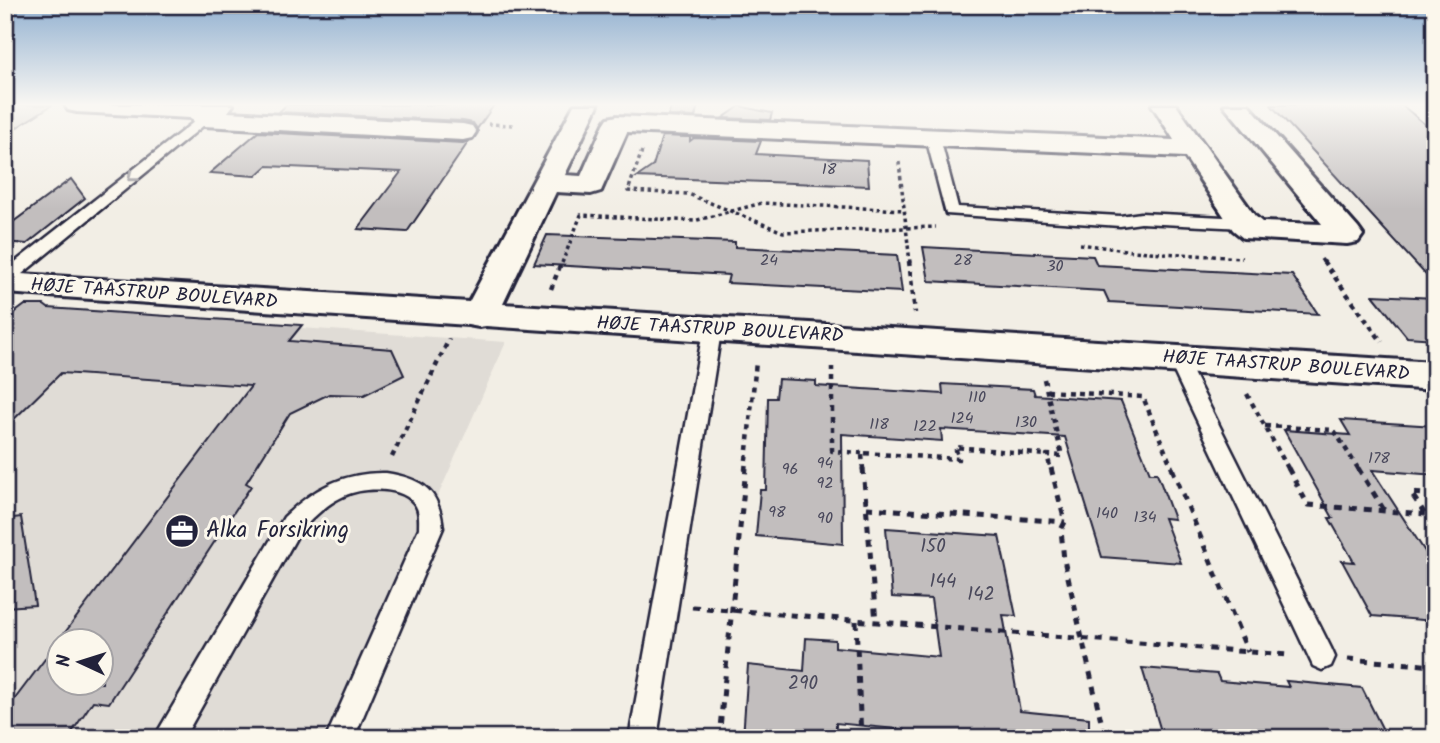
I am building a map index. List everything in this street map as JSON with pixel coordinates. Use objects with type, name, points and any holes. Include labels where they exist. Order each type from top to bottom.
[{"type":"street","points":[[470,315],[568,140]]},
{"type":"street","points":[[545,183],[591,185],[610,140]]},
{"type":"street","points":[[973,140],[1194,149]]},
{"type":"street","points":[[1188,140],[1244,223],[1254,230],[1347,235],[1266,140]]},
{"type":"street","name":"HØJE TAASTRUP BOULEVARD","points":[[5,281],[470,315],[1420,375]]},
{"type":"lane","points":[[5,281],[178,140]]},
{"type":"lane","points":[[933,140],[951,211],[1120,221],[1141,218],[1244,223]]},
{"type":"lane","points":[[643,738],[712,331]]},
{"type":"lane","points":[[1177,359],[1322,657]]},
{"type":"lane","points":[[168,738],[292,524],[314,503],[335,489],[380,480],[416,491],[428,505],[431,528],[340,738]]},
{"type":"path","points":[[646,140],[628,191],[688,194],[783,232],[943,227]]},
{"type":"path","points":[[897,140],[919,342]]},
{"type":"path","points":[[548,296],[581,215],[694,221],[762,203],[904,209]]},
{"type":"path","points":[[1302,233],[1324,263],[1420,375]]},
{"type":"path","points":[[1069,242],[1133,251],[1243,258]]},
{"type":"path","points":[[1310,262],[1324,263]]},
{"type":"path","points":[[380,480],[470,315]]},
{"type":"path","points":[[719,738],[756,359],[769,360]]},
{"type":"path","points":[[1230,362],[1308,505],[1425,514]]},
{"type":"path","points":[[820,363],[846,365]]},
{"type":"path","points":[[832,364],[832,451],[959,458],[955,447],[1062,456],[1044,379],[1031,378]]},
{"type":"path","points":[[1047,391],[1143,397],[1248,652]]},
{"type":"path","points":[[1265,426],[1334,430],[1385,511]]},
{"type":"path","points":[[862,453],[876,622]]},
{"type":"path","points":[[1048,455],[1065,522],[1061,530],[1064,560],[1105,738]]},
{"type":"path","points":[[1435,495],[1411,493],[1435,529]]},
{"type":"path","points":[[867,508],[1065,522]]},
{"type":"path","points":[[666,605],[1435,666]]},
{"type":"path","points":[[856,621],[861,738]]},
{"type":"shaded area","points":[[5,308],[506,342],[331,738],[5,738]]},
{"type":"building","points":[[249,140],[469,141],[407,232],[358,229],[401,172],[267,166],[256,176],[210,173]]},
{"type":"building","points":[[661,140],[761,141],[756,154],[867,160],[869,186],[637,177],[653,166]]},
{"type":"building","points":[[1303,140],[1435,140],[1435,285]]},
{"type":"building","points":[[71,179],[85,198],[27,244],[5,242],[5,228]]},
{"type":"building","points":[[547,235],[735,242],[735,247],[897,255],[902,292],[727,283],[729,275],[534,264]]},
{"type":"building","points":[[923,247],[1093,256],[1097,265],[1292,275],[1318,314],[1109,302],[1104,291],[929,281]]},
{"type":"building","points":[[1373,295],[1435,298],[1435,339],[1407,337]]},
{"type":"building","name":"Alka Forsikring","points":[[25,305],[302,325],[289,341],[392,349],[404,375],[364,395],[329,394],[290,413],[246,483],[251,486],[116,692],[116,628],[68,628],[251,386],[61,373],[5,428],[5,320]]},
{"type":"building","points":[[778,379],[816,381],[816,386],[943,394],[942,384],[1033,389],[1035,395],[1121,401],[1150,473],[1157,473],[1174,519],[1164,518],[1181,563],[1102,557],[1065,437],[941,429],[942,441],[842,434],[843,544],[756,536],[760,490],[766,490],[768,398],[776,398]]},
{"type":"building","points":[[1341,420],[1435,426],[1435,475],[1372,470],[1435,567],[1435,621],[1372,616],[1342,561],[1354,562],[1284,430],[1350,435]]},
{"type":"building","points":[[21,517],[35,605],[5,607],[5,519]]},
{"type":"building","points":[[886,528],[999,536],[1016,616],[1003,615],[1020,711],[1089,718],[1089,738],[905,738],[905,730],[836,723],[836,738],[743,738],[748,665],[804,671],[806,638],[835,640],[835,647],[939,657],[931,599],[892,597]]},
{"type":"building","name":"Alka Forsikring","points":[[46,658],[46,698],[112,698],[109,703],[93,701],[68,738],[5,738],[5,712]]},
{"type":"building","points":[[1142,668],[1217,674],[1220,681],[1289,687],[1286,681],[1362,688],[1387,738],[1163,738]]},
{"type":"place","name":"Alka Forsikring","points":[[182,531]]}]
